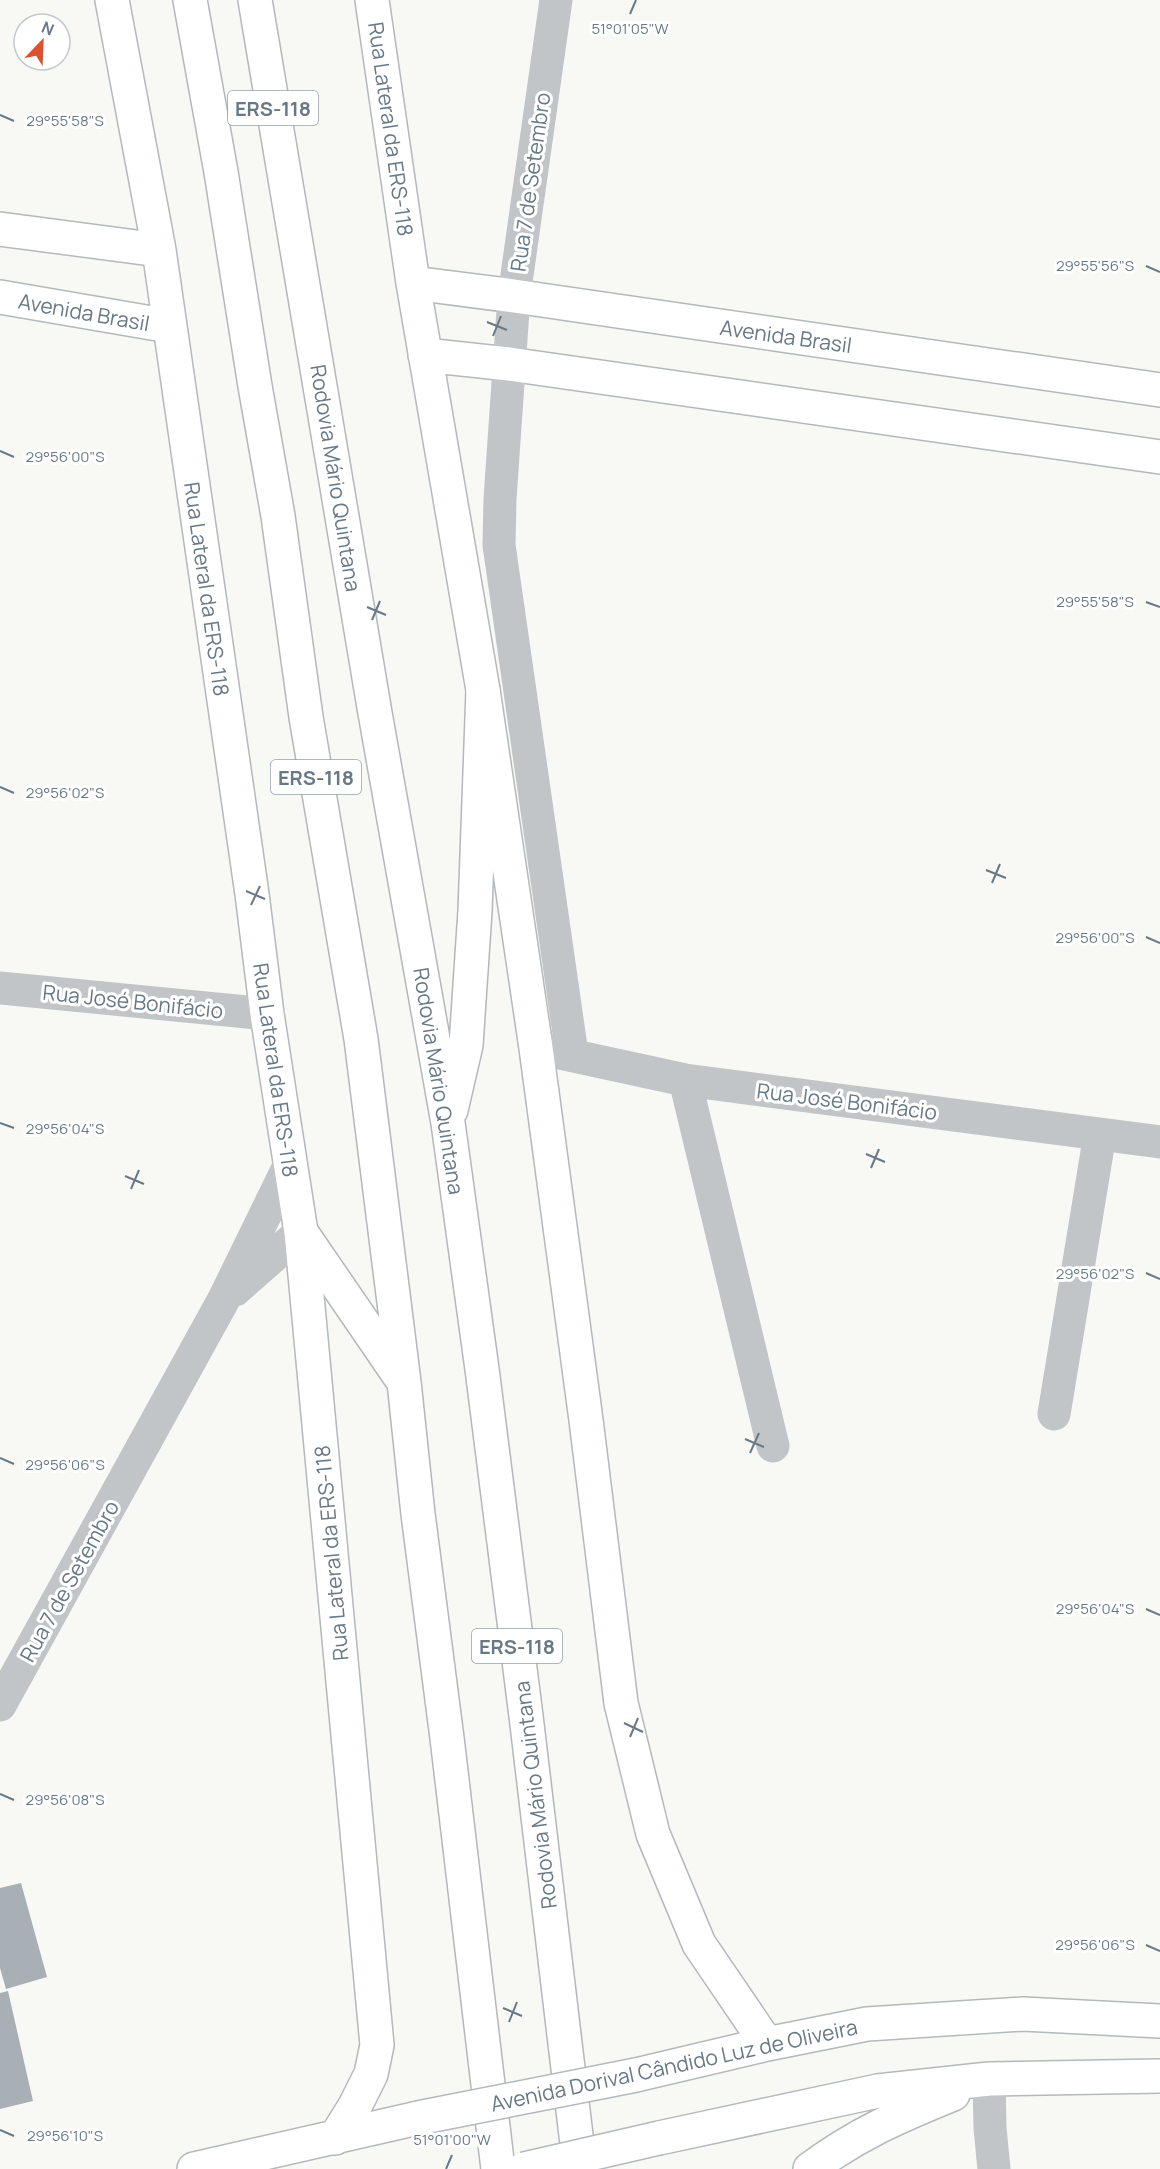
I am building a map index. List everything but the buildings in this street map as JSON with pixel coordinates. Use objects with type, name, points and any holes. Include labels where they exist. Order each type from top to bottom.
[{"type":"main road","name":"Rua Lateral da ERS-118","points":[[112,0],[159,250],[252,894],[267,1014],[301,1232],[377,2045],[371,2074],[335,2138]]},
{"type":"main road","name":"ERS-118","points":[[190,0],[279,516],[306,717],[361,1039],[498,2169]]},
{"type":"main road","name":"Rodovia Mário Quintana","points":[[255,0],[375,713],[448,1123],[481,1358],[580,2169]]},
{"type":"main road","name":"Rua Lateral da ERS-118","points":[[372,0],[412,283],[483,690],[536,1048],[586,1419],[621,1703],[653,1834],[699,1944],[767,2044]]},
{"type":"main road","points":[[0,229],[159,250]]},
{"type":"main road","name":"Avenida Brasil","points":[[412,283],[1160,390]]},
{"type":"main road","name":"Avenida Brasil","points":[[0,297],[169,326]]},
{"type":"main road","points":[[425,355],[509,364],[1160,457]]},
{"type":"main road","points":[[448,1123],[466,1045],[475,911],[483,690]]},
{"type":"main road","points":[[301,1232],[404,1382]]},
{"type":"main road","name":"Avenida Dorival Cândido Luz de Oliveira","points":[[194,2169],[418,2118],[636,2075],[767,2044],[867,2024],[1023,2014],[1160,2020]]},
{"type":"main road","points":[[524,2169],[878,2091],[989,2079],[1160,2076]]},
{"type":"main road","points":[[810,2169],[840,2146],[886,2121],[989,2079]]},
{"type":"street","name":"Rua 7 de Setembro","points":[[556,0],[514,296],[499,545],[572,1054]]},
{"type":"street","name":"Rua José Bonifácio","points":[[0,988],[267,1014]]},
{"type":"street","name":"Rua José Bonifácio","points":[[536,1048],[685,1080],[1160,1142]]},
{"type":"street","points":[[685,1080],[773,1446]]},
{"type":"street","points":[[1054,1414],[1100,1134]]},
{"type":"street","name":"Rua 7 de Setembro","points":[[0,1705],[224,1299],[290,1164]]},
{"type":"street","name":"Rua 7 de Setembro","points":[[224,1299],[301,1232]]},
{"type":"street","points":[[989,2079],[994,2169]]}]
